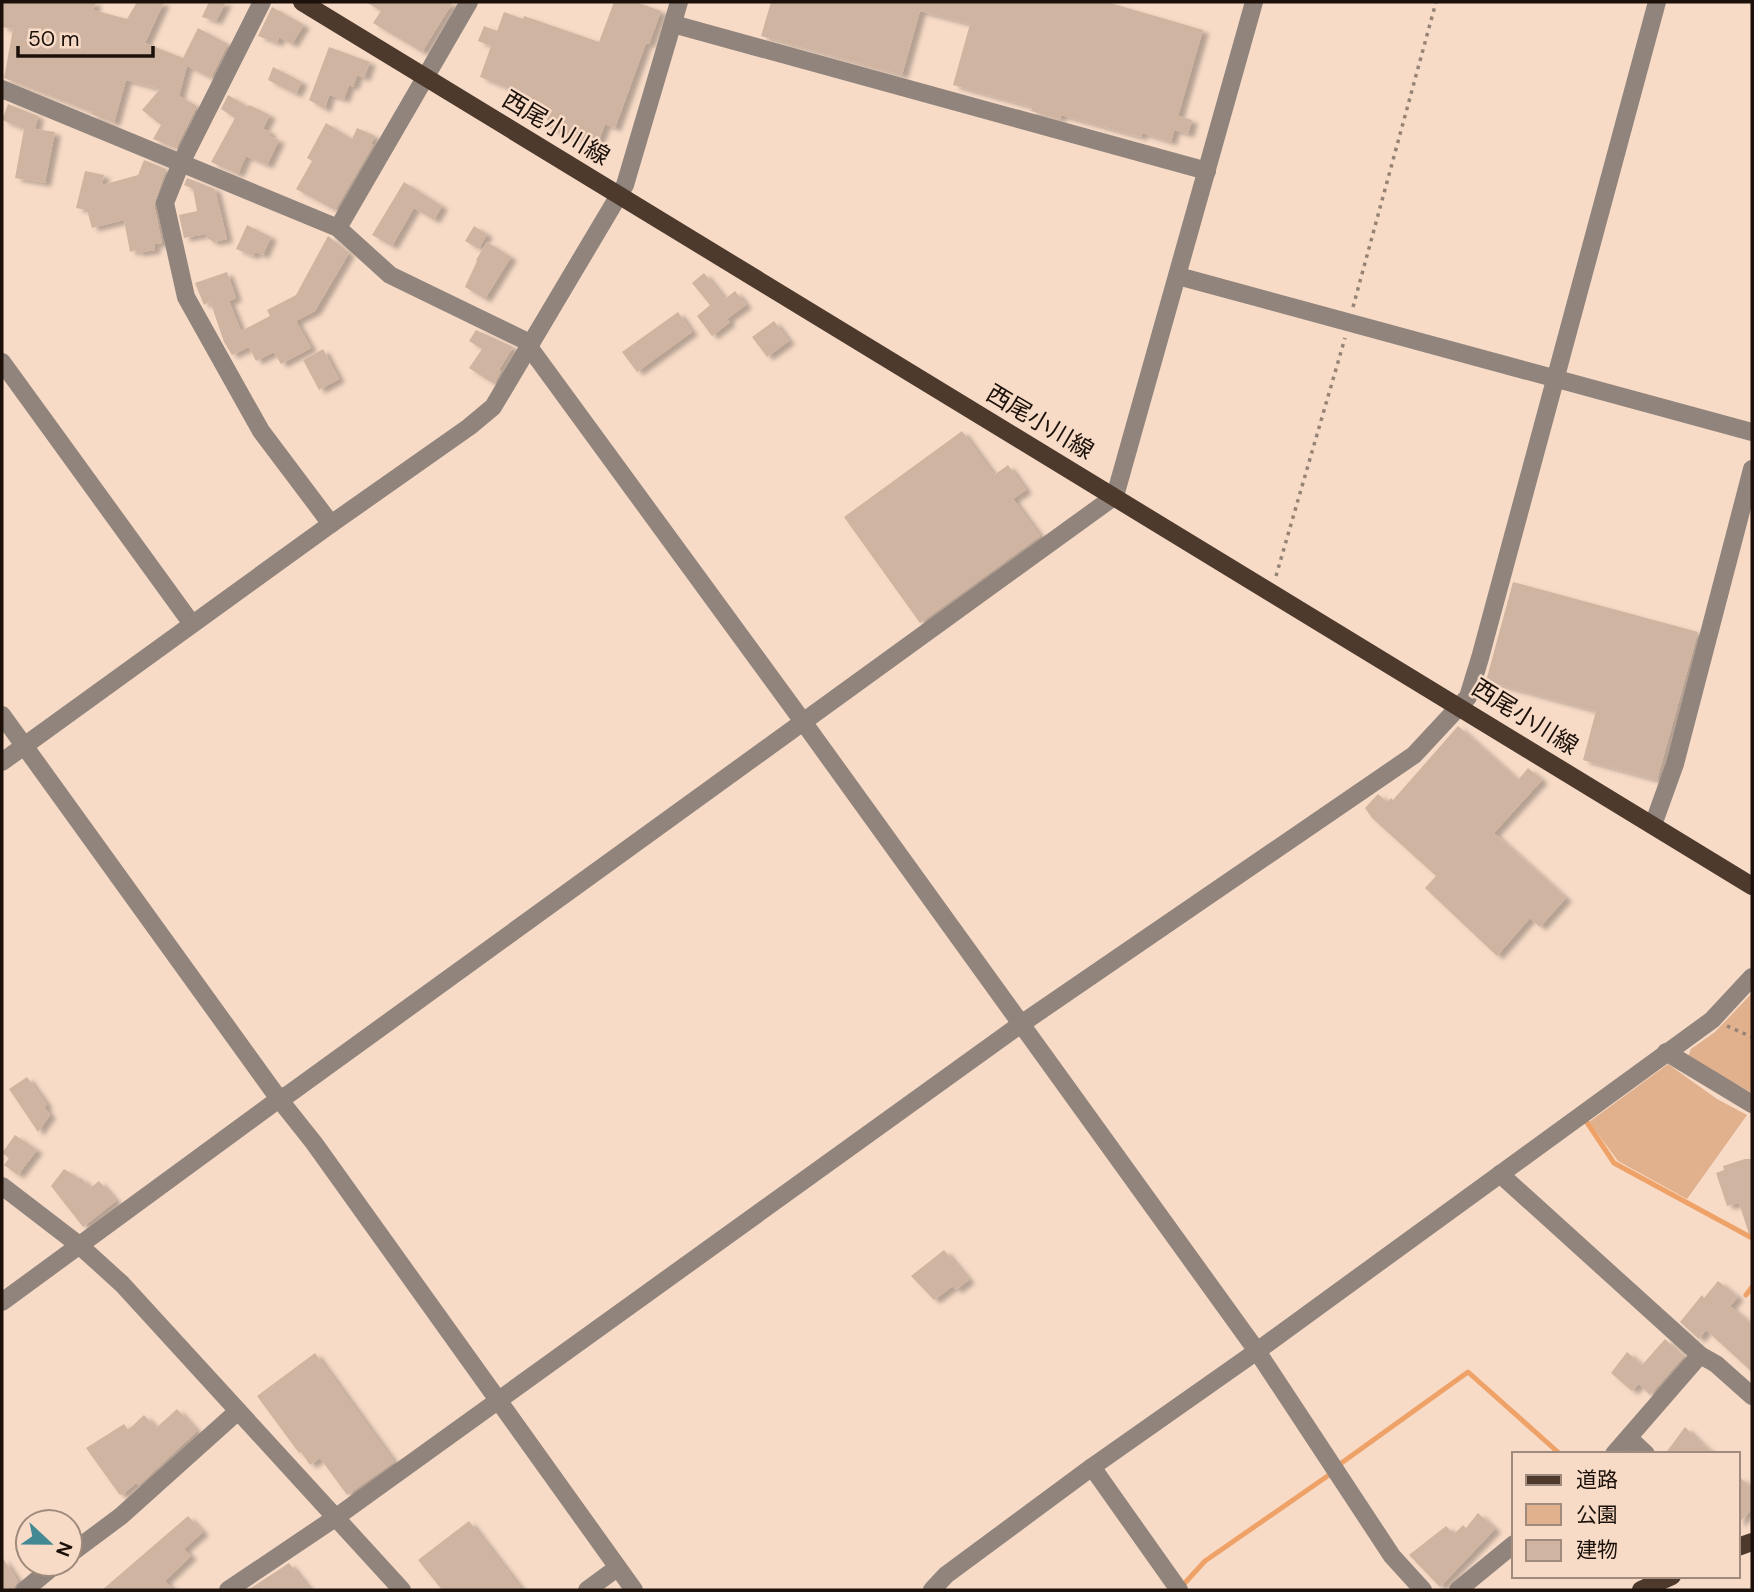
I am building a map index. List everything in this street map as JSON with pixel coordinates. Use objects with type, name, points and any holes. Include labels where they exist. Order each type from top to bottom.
[{"type":"main road","name":"西尾小川線","points":[[302,2],[1752,886]]},
{"type":"main road","points":[[1642,1590],[1668,1578]]},
{"type":"street","points":[[262,2],[181,163],[165,203],[186,297],[261,431],[331,524]]},
{"type":"street","points":[[338,228],[469,2]]},
{"type":"street","points":[[2,762],[493,407],[620,195],[629,173],[679,2]]},
{"type":"street","points":[[2,1303],[279,1098],[289,1094],[1115,496],[1254,2]]},
{"type":"street","points":[[228,1590],[335,1518],[1021,1024],[1414,755],[1460,706],[1468,697],[1480,658],[1657,2]]},
{"type":"street","points":[[673,24],[1207,171]]},
{"type":"street","points":[[2,89],[338,228],[390,275],[524,340],[530,346],[1257,1351],[1385,1546],[1423,1590]]},
{"type":"street","points":[[1178,276],[1752,432]]},
{"type":"street","points":[[2,362],[192,624]]},
{"type":"street","points":[[1653,825],[1675,764],[1752,469]]},
{"type":"street","points":[[2,716],[314,1143],[634,1590]]},
{"type":"street","points":[[932,1590],[946,1575],[1091,1467],[1257,1351],[1712,1020],[1752,977]]},
{"type":"street","points":[[1666,1052],[1752,1104]]},
{"type":"street","points":[[1500,1174],[1700,1355],[1716,1364],[1752,1396]]},
{"type":"street","points":[[2,1186],[79,1245],[122,1284],[402,1590]]},
{"type":"street","points":[[1616,1452],[1700,1355]]},
{"type":"street","points":[[84,1543],[150,1492],[238,1411]]},
{"type":"street","points":[[1629,1438],[1644,1452]]},
{"type":"street","points":[[1091,1467],[1179,1590]]},
{"type":"street","points":[[1458,1590],[1512,1546]]},
{"type":"street","points":[[587,1590],[617,1568]]},
{"type":"street","points":[[24,1590],[39,1578]]},
{"type":"path","points":[[1269,591],[1275,580],[1349,322],[1436,2]]},
{"type":"path","points":[[1712,1020],[1752,1037]]},
{"type":"green space","points":[[1752,993],[1752,1093],[1688,1057],[1691,1049],[1715,1032]]},
{"type":"green space","points":[[1668,1064],[1717,1099],[1747,1115],[1687,1199],[1618,1161],[1589,1122]]},
{"type":"building","points":[[2,2],[96,2],[93,10],[127,19],[137,2],[164,2],[145,43],[183,58],[198,28],[228,44],[211,78],[187,66],[179,96],[197,106],[176,148],[153,139],[161,125],[142,110],[160,89],[126,80],[114,123],[4,78],[13,29],[2,27]]},
{"type":"building","points":[[209,2],[226,2],[216,21],[202,17]]},
{"type":"building","points":[[366,2],[453,2],[422,52],[373,23],[381,11]]},
{"type":"building","points":[[614,2],[636,2],[661,11],[649,44],[646,43],[615,128],[605,124],[596,148],[549,128],[543,104],[509,92],[510,89],[480,77],[491,46],[478,41],[484,26],[497,31],[504,12],[523,19],[524,16],[599,42]]},
{"type":"building","points":[[771,2],[1107,2],[1203,30],[1178,116],[1192,120],[1188,134],[1174,130],[1171,142],[1142,133],[1141,137],[1061,115],[1060,119],[1031,111],[1032,107],[953,85],[970,24],[920,11],[902,75],[761,36]]},
{"type":"building","points":[[272,7],[304,25],[292,44],[279,37],[277,43],[258,36]]},
{"type":"building","points":[[329,47],[370,62],[364,78],[357,75],[353,87],[349,85],[344,99],[329,95],[325,109],[309,100]]},
{"type":"building","points":[[273,67],[302,82],[296,94],[268,80]]},
{"type":"building","points":[[228,95],[248,107],[249,105],[270,115],[263,129],[271,132],[269,136],[279,140],[267,165],[246,156],[238,174],[211,162],[235,118],[221,109]]},
{"type":"building","points":[[8,104],[38,116],[35,129],[55,132],[45,183],[15,178],[24,129],[2,120]]},
{"type":"building","points":[[326,123],[352,139],[357,128],[375,136],[371,144],[373,145],[335,210],[296,189],[312,161],[307,158]]},
{"type":"building","points":[[144,160],[166,169],[154,205],[162,243],[154,244],[155,250],[137,253],[137,250],[130,252],[124,220],[92,228],[87,210],[76,208],[85,171],[104,175],[102,185],[138,175]]},
{"type":"building","points":[[187,178],[215,189],[227,239],[214,242],[207,238],[206,234],[184,238],[179,215],[197,211],[193,189],[184,185]]},
{"type":"building","points":[[404,182],[442,206],[434,220],[414,208],[392,246],[372,235]]},
{"type":"building","points":[[247,225],[271,237],[263,255],[255,252],[253,256],[236,249]]},
{"type":"building","points":[[474,226],[487,234],[479,249],[465,241]]},
{"type":"building","points":[[328,236],[349,253],[315,311],[296,321],[311,348],[281,364],[274,352],[256,361],[249,347],[232,355],[224,342],[210,301],[204,305],[195,283],[227,272],[236,298],[229,301],[241,331],[270,316],[267,310],[296,295]]},
{"type":"building","points":[[487,242],[511,257],[485,299],[465,287]]},
{"type":"building","points":[[704,273],[725,299],[735,291],[746,305],[727,319],[730,322],[712,336],[697,316],[710,305],[692,283]]},
{"type":"building","points":[[678,312],[692,332],[637,372],[622,352]]},
{"type":"building","points":[[774,321],[789,341],[767,357],[752,337]]},
{"type":"building","points":[[476,330],[513,347],[494,384],[469,368],[482,349],[469,341]]},
{"type":"building","points":[[323,349],[339,379],[319,390],[303,360]]},
{"type":"building","points":[[962,431],[994,475],[1008,465],[1026,490],[1013,499],[1040,536],[920,623],[844,517]]},
{"type":"building","points":[[1513,582],[1698,632],[1657,780],[1583,760],[1596,711],[1486,681]]},
{"type":"building","points":[[1458,726],[1518,780],[1528,768],[1542,780],[1494,833],[1566,898],[1540,927],[1530,918],[1497,956],[1425,888],[1436,876],[1372,818],[1365,808],[1378,794],[1387,802],[1391,798],[1393,800]]},
{"type":"building","points":[[27,1077],[47,1105],[44,1107],[50,1115],[38,1132],[9,1089]]},
{"type":"building","points":[[15,1135],[37,1150],[18,1175],[4,1165],[9,1158],[2,1153]]},
{"type":"building","points":[[1752,1159],[1752,1234],[1749,1234],[1739,1203],[1727,1206],[1716,1173],[1724,1170],[1723,1166]]},
{"type":"building","points":[[64,1169],[81,1178],[90,1188],[99,1181],[116,1201],[83,1227],[51,1186]]},
{"type":"building","points":[[944,1250],[969,1280],[956,1290],[953,1286],[934,1300],[911,1276]]},
{"type":"building","points":[[1718,1281],[1738,1297],[1730,1306],[1752,1325],[1752,1372],[1706,1330],[1699,1339],[1680,1322],[1702,1295],[1704,1298]]},
{"type":"building","points":[[1665,1339],[1684,1356],[1650,1395],[1639,1384],[1632,1391],[1611,1373],[1627,1352],[1642,1365]]},
{"type":"building","points":[[315,1353],[394,1462],[347,1495],[320,1458],[310,1465],[301,1452],[299,1453],[257,1396]]},
{"type":"building","points":[[177,1409],[197,1431],[139,1485],[136,1483],[122,1495],[119,1494],[86,1448],[124,1424],[128,1430],[144,1415],[156,1428]]},
{"type":"building","points":[[1685,1427],[1712,1452],[1666,1452]]},
{"type":"building","points":[[1740,1478],[1752,1488],[1752,1509],[1740,1522]]},
{"type":"building","points":[[1478,1513],[1495,1529],[1440,1587],[1409,1555],[1446,1526],[1454,1534],[1463,1525],[1466,1528]]},
{"type":"building","points":[[188,1516],[203,1532],[184,1549],[191,1556],[165,1581],[173,1590],[102,1590]]},
{"type":"building","points":[[469,1521],[522,1590],[442,1590],[418,1560]]},
{"type":"building","points":[[2,1557],[18,1581],[12,1590],[2,1590]]},
{"type":"building","points":[[289,1563],[310,1590],[248,1590]]},
{"type":"waterway","points":[[1586,1121],[1614,1163],[1752,1238]]},
{"type":"waterway","points":[[1746,1295],[1752,1287]]},
{"type":"waterway","points":[[1340,1464],[1468,1372],[1558,1452]]},
{"type":"waterway","points":[[1183,1585],[1205,1561],[1329,1475]]}]
